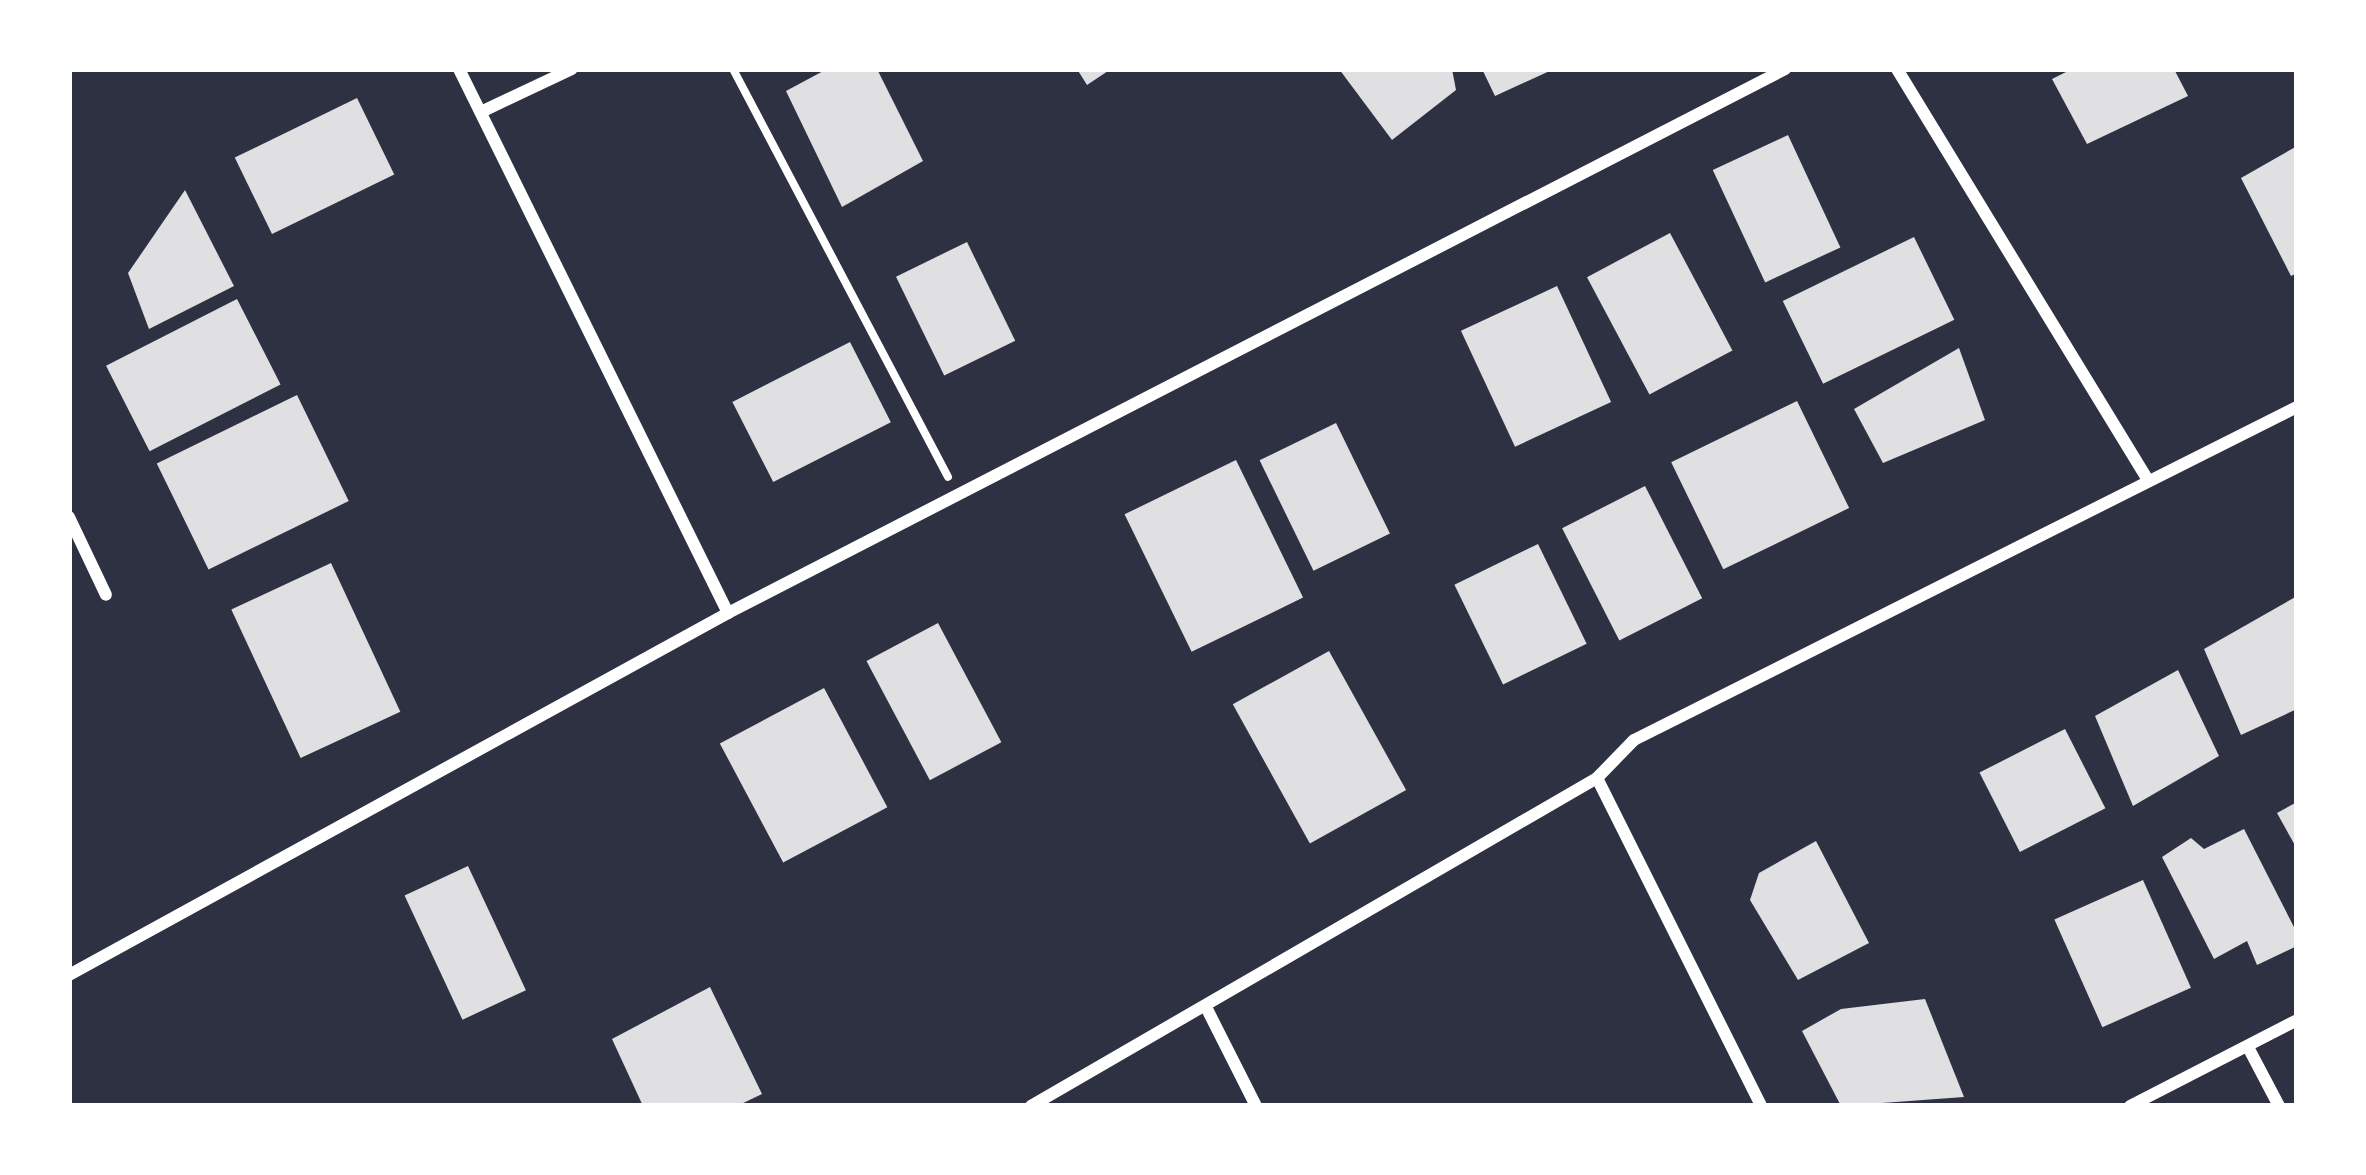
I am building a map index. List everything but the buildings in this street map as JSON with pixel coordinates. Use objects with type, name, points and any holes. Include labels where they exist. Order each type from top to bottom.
[{"type":"street","points":[[459,69],[728,613]]},
{"type":"street","points":[[483,111],[572,69]]},
{"type":"street","points":[[69,975],[728,613],[1785,69]]},
{"type":"street","points":[[1897,69],[2147,479]]},
{"type":"street","points":[[1030,1106],[1207,1009],[1597,778],[1634,740],[2297,407]]},
{"type":"street","points":[[69,517],[106,596]]},
{"type":"street","points":[[1597,778],[1761,1106]]},
{"type":"street","points":[[1207,1009],[1256,1106]]},
{"type":"street","points":[[2130,1106],[2297,1019]]},
{"type":"street","points":[[2249,1048],[2279,1106]]},
{"type":"path","points":[[734,69],[957,495]]}]
